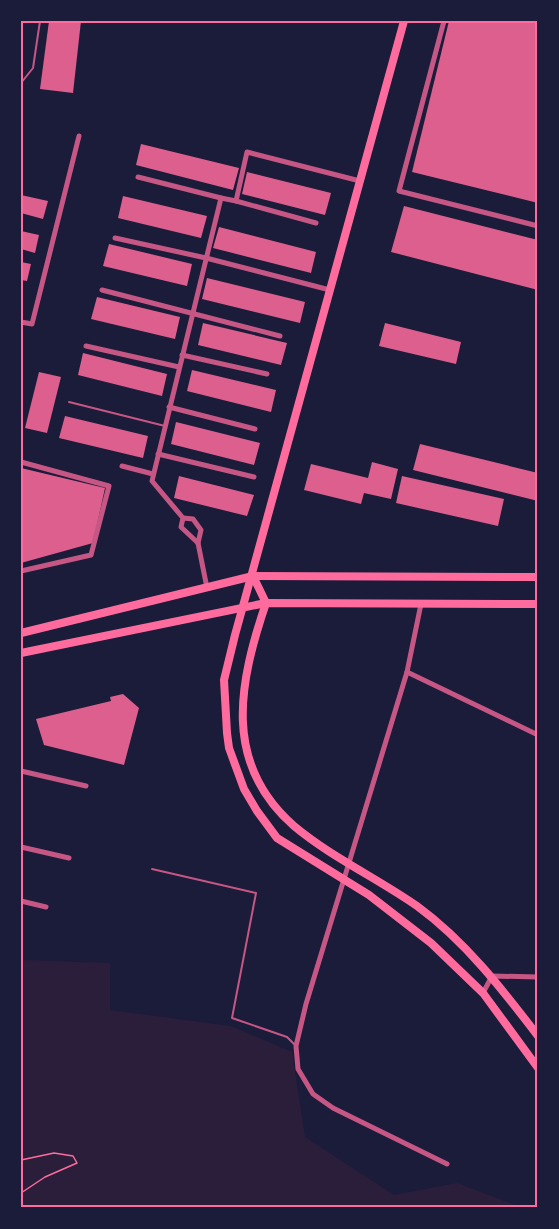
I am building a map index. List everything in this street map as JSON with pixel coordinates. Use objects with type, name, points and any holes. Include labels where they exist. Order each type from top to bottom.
[{"type":"main road","points":[[404,21],[224,680],[229,748],[244,789],[277,838],[399,917],[483,993],[538,1068]]},
{"type":"main road","points":[[253,576],[266,603],[247,664],[242,735],[264,794],[295,826],[418,907],[476,958],[538,1036]]},
{"type":"main road","points":[[21,633],[253,576],[538,577]]},
{"type":"main road","points":[[21,653],[266,603],[538,604]]},
{"type":"street","points":[[444,21],[399,191],[538,226]]},
{"type":"street","points":[[21,322],[32,324],[79,136]]},
{"type":"street","points":[[236,201],[247,152],[360,181]]},
{"type":"street","points":[[138,177],[316,223]]},
{"type":"street","points":[[207,588],[198,543],[201,530],[193,519],[183,518],[152,481],[221,198]]},
{"type":"street","points":[[115,238],[206,258],[330,290]]},
{"type":"street","points":[[102,290],[280,336]]},
{"type":"street","points":[[86,346],[179,367]]},
{"type":"street","points":[[182,354],[267,374]]},
{"type":"street","points":[[169,407],[255,429]]},
{"type":"street","points":[[158,454],[254,477]]},
{"type":"street","points":[[21,462],[109,486],[91,555],[21,571]]},
{"type":"street","points":[[122,466],[153,474]]},
{"type":"street","points":[[183,518],[181,527],[198,543]]},
{"type":"street","points":[[421,604],[407,672],[306,1004],[296,1046],[298,1069],[313,1094],[333,1108],[447,1164]]},
{"type":"street","points":[[407,672],[538,735]]},
{"type":"street","points":[[21,771],[86,786]]},
{"type":"street","points":[[21,847],[69,858]]},
{"type":"street","points":[[21,901],[46,908]]},
{"type":"street","points":[[483,993],[492,976],[538,977]]},
{"type":"lane","points":[[21,82],[33,68],[40,21]]},
{"type":"lane","points":[[69,402],[165,426]]},
{"type":"lane","points":[[152,869],[256,893],[232,1018],[287,1037],[296,1046]]},
{"type":"path","points":[[21,1160],[54,1153],[73,1156],[77,1163],[45,1177],[21,1192]]},
{"type":"path","points":[[78,1208],[87,1206],[94,1208]]},
{"type":"shaded area","points":[[21,960],[110,963],[110,1010],[231,1026],[292,1052],[305,1137],[394,1195],[457,1183],[523,1208],[21,1208]]},
{"type":"building","points":[[49,21],[81,21],[73,93],[40,89]]},
{"type":"building","points":[[449,21],[538,21],[538,203],[412,172]]},
{"type":"building","points":[[141,144],[239,168],[233,190],[136,165]]},
{"type":"building","points":[[247,172],[331,193],[325,215],[242,194]]},
{"type":"building","points":[[21,195],[48,201],[43,219],[21,213]]},
{"type":"building","points":[[123,196],[207,216],[201,238],[118,218]]},
{"type":"building","points":[[404,206],[538,240],[538,290],[391,252]]},
{"type":"building","points":[[219,227],[316,252],[311,273],[213,248]]},
{"type":"building","points":[[21,231],[39,235],[35,253],[21,249]]},
{"type":"building","points":[[109,244],[192,264],[187,286],[103,266]]},
{"type":"building","points":[[21,262],[31,264],[27,281],[21,280]]},
{"type":"building","points":[[207,278],[305,302],[300,323],[202,299]]},
{"type":"building","points":[[97,297],[180,317],[175,339],[91,319]]},
{"type":"building","points":[[203,323],[287,343],[281,365],[198,345]]},
{"type":"building","points":[[385,323],[461,342],[456,364],[379,346]]},
{"type":"building","points":[[83,353],[167,374],[162,396],[78,375]]},
{"type":"building","points":[[192,370],[276,390],[271,412],[187,391]]},
{"type":"building","points":[[39,372],[61,377],[47,433],[25,428]]},
{"type":"building","points":[[65,416],[148,436],[143,458],[59,438]]},
{"type":"building","points":[[176,422],[260,443],[254,465],[171,444]]},
{"type":"building","points":[[420,444],[538,473],[538,501],[413,470]]},
{"type":"building","points":[[372,462],[398,469],[391,499],[364,493],[361,504],[304,490],[311,464],[368,478]]},
{"type":"building","points":[[21,468],[105,488],[93,543],[21,563]]},
{"type":"building","points":[[179,476],[254,495],[247,516],[174,498]]},
{"type":"building","points":[[402,476],[504,499],[498,526],[396,503]]},
{"type":"building","points":[[123,694],[139,708],[124,765],[44,745],[36,719],[111,701],[110,697]]}]
